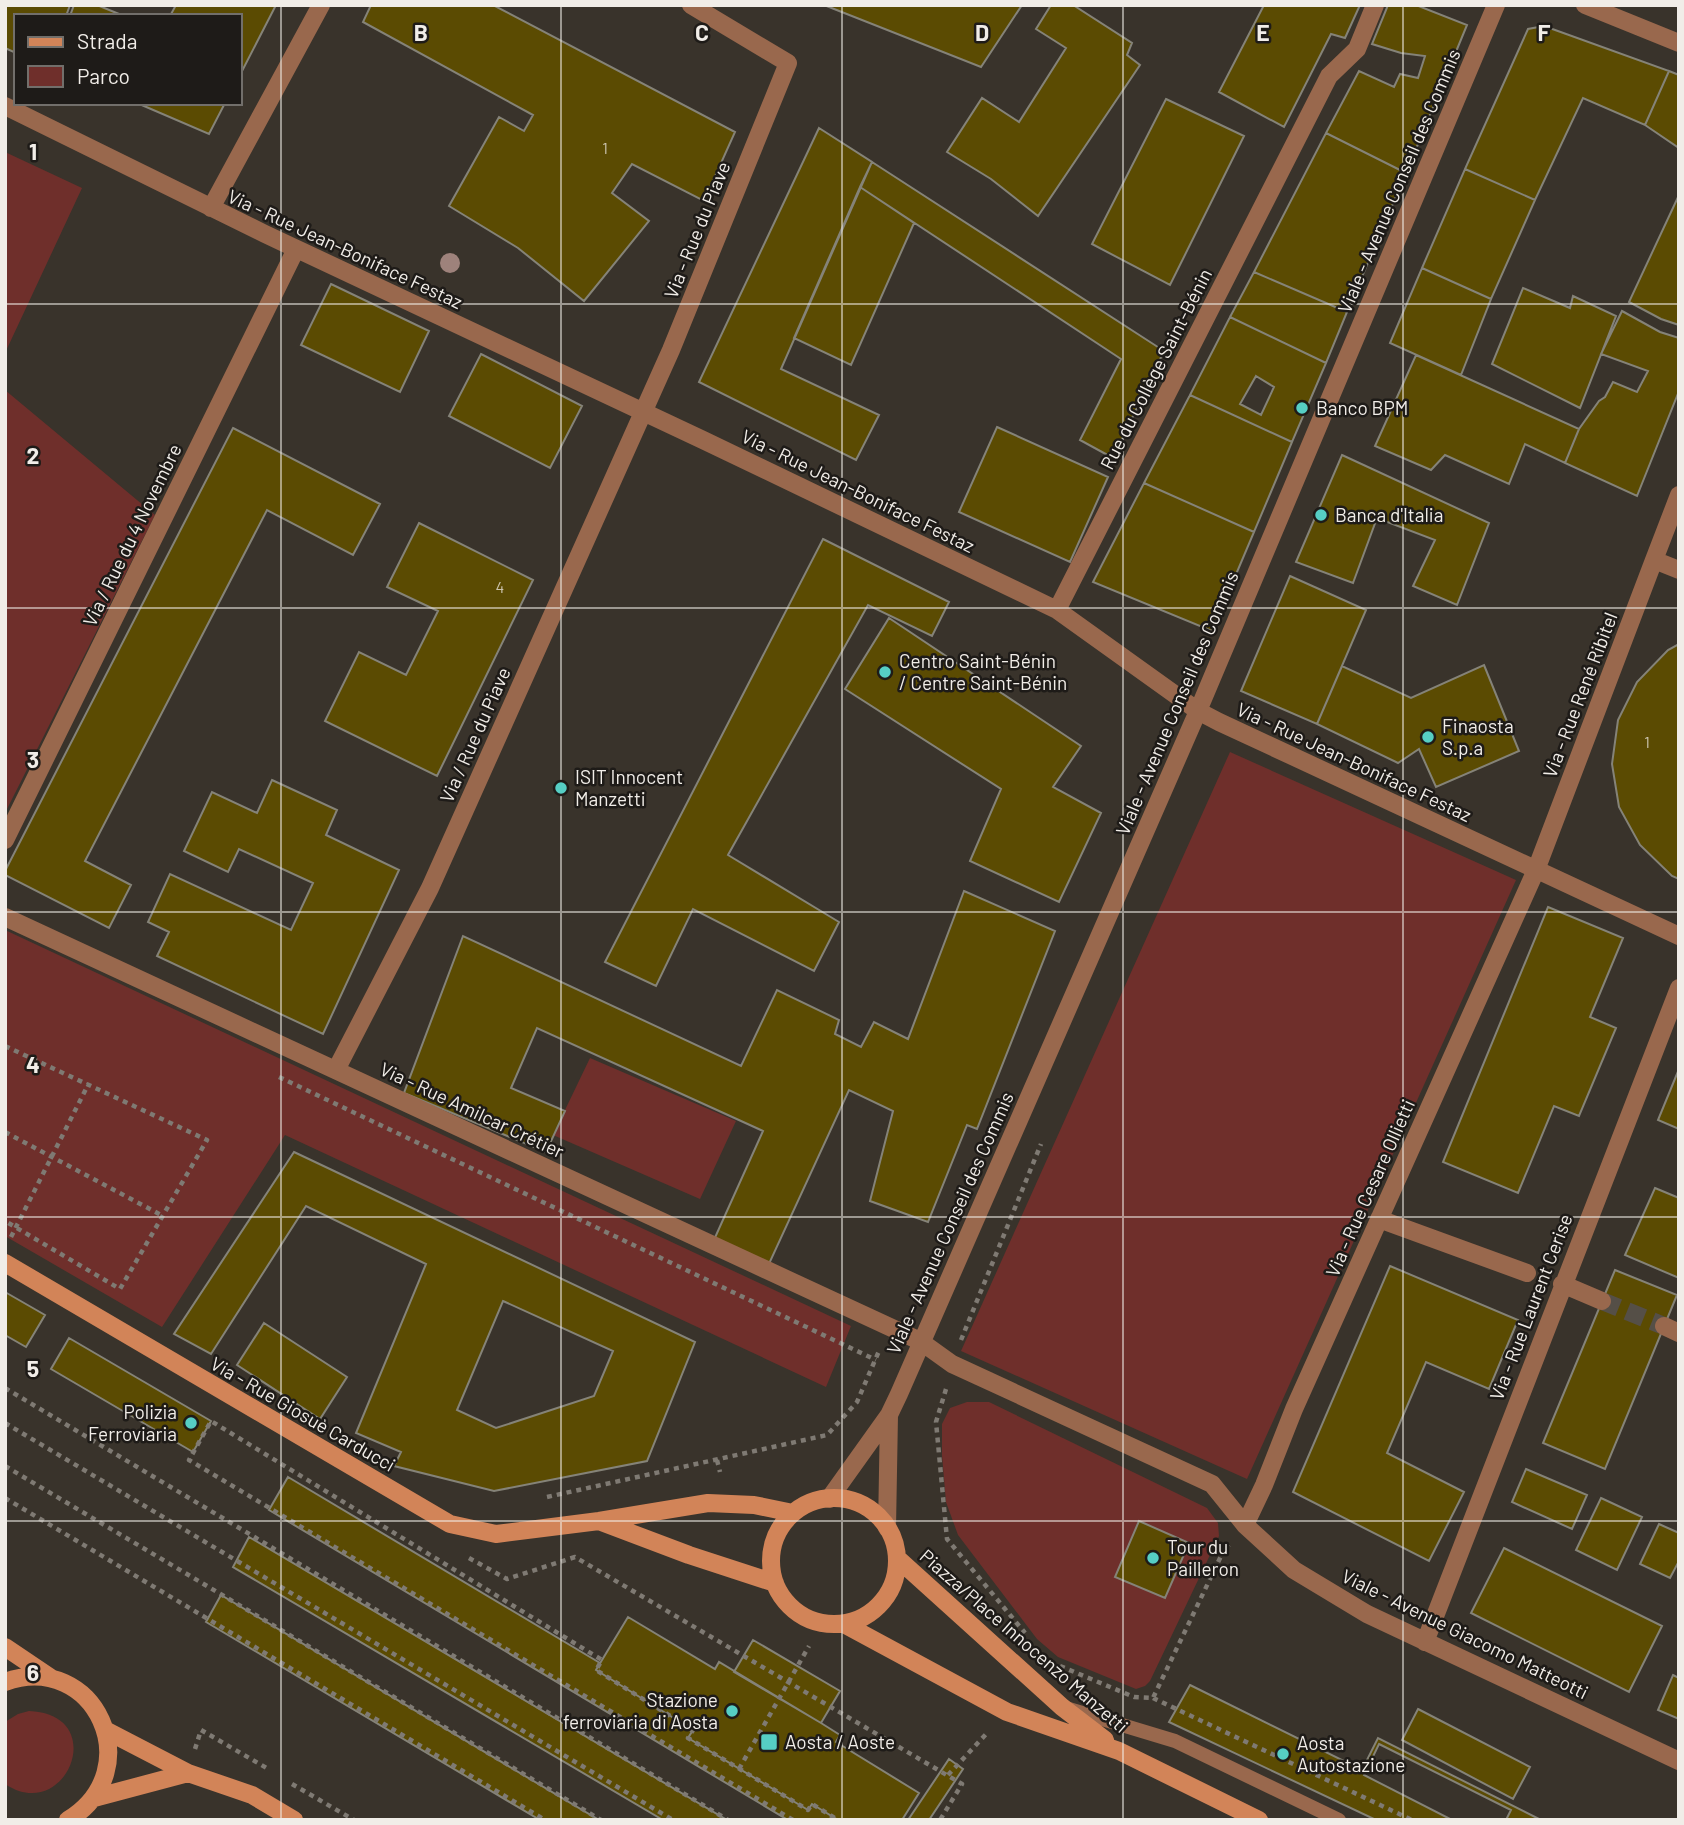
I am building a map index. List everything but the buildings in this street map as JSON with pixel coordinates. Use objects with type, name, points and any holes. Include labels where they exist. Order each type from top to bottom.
[{"type":"street","points":[[211,208],[321,5]]},
{"type":"street","name":"Via - Rue du Piave","points":[[642,412],[671,350],[788,63],[691,5]]},
{"type":"street","name":"Rue du Collège Saint-Bénin","points":[[1057,610],[1329,76],[1357,49],[1375,5]]},
{"type":"street","name":"Viale - Avenue Conseil des Commis","points":[[889,1415],[1198,711],[1496,5]]},
{"type":"street","points":[[1586,5],[1679,43]]},
{"type":"street","name":"Via - Rue Jean-Boniface Festaz","points":[[5,106],[296,249],[1057,610],[1198,711],[1679,936]]},
{"type":"street","name":"Via / Rue du 4 Novembre","points":[[5,840],[296,249]]},
{"type":"street","name":"Via / Rue du Piave","points":[[336,1070],[430,888],[642,412]]},
{"type":"street","name":"Via - Rue René Ribitel","points":[[1536,870],[1679,495]]},
{"type":"street","points":[[1654,560],[1679,570]]},
{"type":"street","name":"Via - Rue Cesare Ollietti","points":[[1245,1525],[1264,1485],[1284,1431],[1536,870]]},
{"type":"street","name":"Via - Rue Amilcar Crétier","points":[[5,917],[920,1341],[952,1364]]},
{"type":"street","name":"Via - Rue Laurent Cerise","points":[[1425,1642],[1679,988]]},
{"type":"street","points":[[1379,1219],[1527,1273]]},
{"type":"street","name":"Via - Rue Giosuè Carducci","points":[[5,1263],[450,1524],[496,1534],[708,1503],[754,1505],[793,1513]]},
{"type":"street","points":[[1562,1284],[1602,1301]]},
{"type":"street","name":"Viale - Avenue Giacomo Matteotti","points":[[952,1364],[1212,1484],[1245,1525],[1294,1570],[1367,1614],[1679,1761]]},
{"type":"street","points":[[829,1499],[889,1415]]},
{"type":"street","name":"Piazza/Place Innocenzo Manzetti","points":[[775,1583],[782,1597],[793,1609],[806,1618],[824,1623],[844,1624],[860,1619],[874,1610],[886,1597],[894,1581],[897,1558],[887,1528],[889,1415]]},
{"type":"street","points":[[775,1583],[771,1565],[772,1547],[783,1524],[793,1513],[816,1501],[846,1500],[862,1506],[876,1515],[887,1528]]},
{"type":"street","points":[[599,1521],[689,1555],[775,1583]]},
{"type":"street","name":"Piazza/Place Innocenzo Manzetti","points":[[897,1558],[1062,1707],[1119,1751]]},
{"type":"street","name":"Piazza/Place Innocenzo Manzetti","points":[[844,1624],[1007,1712],[1119,1751]]},
{"type":"street","points":[[5,1647],[51,1678],[70,1685],[86,1697],[107,1731],[109,1755],[105,1778],[94,1798],[81,1812],[68,1820]]},
{"type":"street","points":[[5,1682],[22,1676],[51,1678]]},
{"type":"street","points":[[107,1731],[188,1773],[251,1795],[294,1820]]},
{"type":"street","points":[[1119,1751],[1259,1820]]},
{"type":"street","points":[[94,1798],[188,1773]]},
{"type":"lane","points":[[1062,1707],[1175,1741],[1339,1820]]},
{"type":"path","points":[[5,1045],[207,1140],[120,1289],[5,1221]]},
{"type":"path","points":[[273,1075],[876,1360]]},
{"type":"path","points":[[5,1247],[89,1083]]},
{"type":"path","points":[[5,1132],[163,1216]]},
{"type":"path","points":[[952,1364],[936,1422],[944,1540],[1031,1640]]},
{"type":"path","points":[[5,1388],[728,1820]]},
{"type":"path","points":[[793,1820],[189,1460],[211,1421],[602,1660],[596,1670],[693,1730],[688,1738],[808,1810],[812,1804],[838,1820]]},
{"type":"path","points":[[5,1423],[673,1820]]},
{"type":"path","points":[[717,1461],[720,1472]]},
{"type":"path","points":[[5,1466],[601,1820]]},
{"type":"path","points":[[5,1498],[545,1820]]},
{"type":"path","points":[[1153,1699],[1222,1554],[1245,1525]]},
{"type":"path","points":[[739,1769],[810,1646]]},
{"type":"path","points":[[1035,1682],[1052,1662],[1134,1697],[1153,1699],[1412,1820]]},
{"type":"path","points":[[940,1820],[962,1784],[948,1775],[1007,1712]]},
{"type":"green space","points":[[5,152],[82,188],[5,353]]},
{"type":"green space","points":[[5,390],[155,515],[5,813]]},
{"type":"green space","points":[[1230,752],[1516,880],[1247,1479],[961,1351]]},
{"type":"green space","points":[[5,930],[851,1326],[826,1387],[285,1135],[162,1327],[5,1236]]},
{"type":"green space","points":[[590,1058],[736,1121],[700,1199],[553,1135]]},
{"type":"green space","points":[[967,1402],[989,1402],[1207,1508],[1218,1523],[1219,1536],[1150,1681],[1145,1686],[1136,1689],[1058,1657],[1037,1639],[958,1535],[946,1502],[942,1424],[950,1408]]},
{"type":"green space","points":[[29,1711],[54,1717],[68,1729],[74,1746],[71,1764],[61,1780],[46,1790],[27,1793],[5,1784],[5,1722]]},
{"type":"tunnel","points":[[1602,1301],[1664,1326]]},
{"type":"place","name":"Banco BPM","points":[[1302,408]]},
{"type":"place","name":"Banca d'Italia","points":[[1321,515]]},
{"type":"place","name":"Centro Saint-Bénin / Centre Saint-Bénin","points":[[885,672]]},
{"type":"place","name":"Finaosta S.p.a","points":[[1428,737]]},
{"type":"place","name":"ISIT Innocent Manzetti","points":[[561,788]]},
{"type":"place","name":"Polizia Ferroviaria","points":[[191,1423]]},
{"type":"place","name":"Tour du Pailleron","points":[[1153,1558]]},
{"type":"place","name":"Stazione ferroviaria di Aosta","points":[[732,1711]]},
{"type":"place","name":"Aosta / Aoste","points":[[769,1742]]},
{"type":"place","name":"Aosta Autostazione","points":[[1283,1754]]}]
